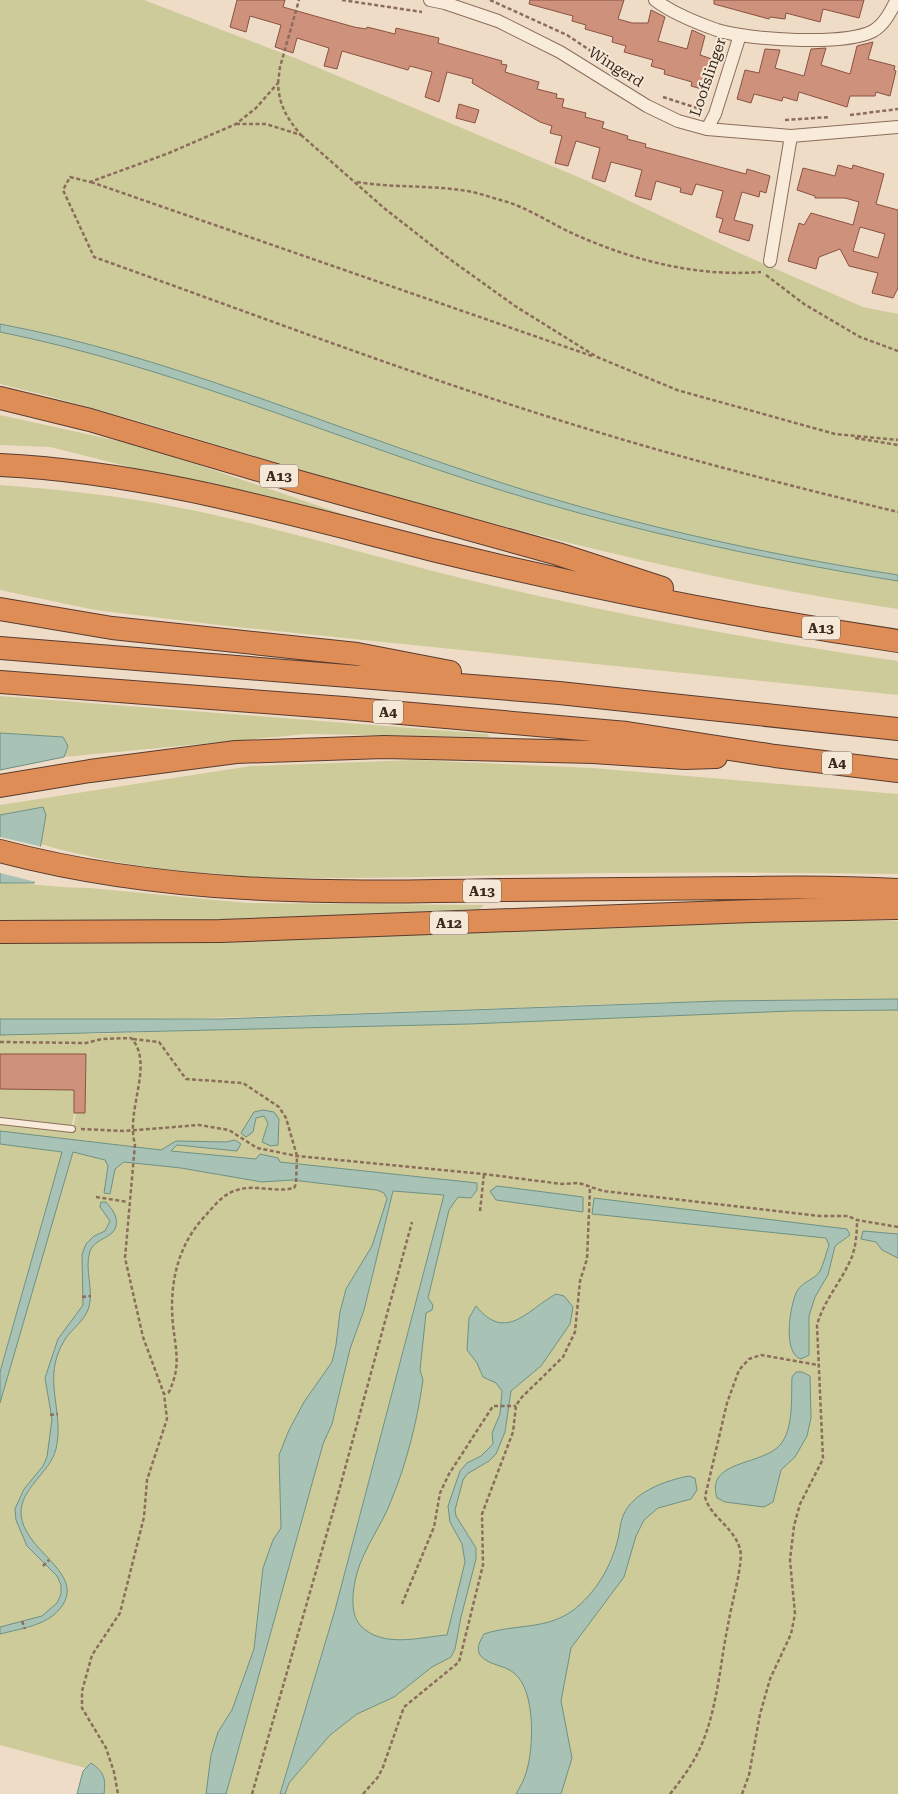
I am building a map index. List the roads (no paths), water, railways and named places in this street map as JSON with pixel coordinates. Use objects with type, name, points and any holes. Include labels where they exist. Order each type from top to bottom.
[{"type":"highway","name":"A13","points":[[0,398],[90,420],[296,481],[558,554],[744,616]]},
{"type":"highway","name":"A13","points":[[0,465],[90,474],[171,487],[248,503],[556,578],[744,616],[898,641]]},
{"type":"highway","name":"A4","points":[[0,609],[112,628],[357,654],[559,693]]},
{"type":"highway","name":"A4","points":[[0,648],[559,693],[898,729]]},
{"type":"highway","name":"A4","points":[[0,682],[344,708],[627,733],[775,756],[898,771]]},
{"type":"highway","points":[[0,786],[90,771],[236,752],[384,747],[592,752],[684,758],[775,756]]},
{"type":"highway","name":"A13","points":[[0,851],[68,867],[160,882],[264,891],[409,892],[818,887],[898,890]]},
{"type":"highway","name":"A12","points":[[0,932],[230,931],[752,911],[898,908]]},
{"type":"street","name":"Wingerd","points":[[430,0],[445,3],[498,21],[560,52],[647,106],[678,121],[706,129],[791,136],[898,127]]},
{"type":"street","name":"Loofslinger","points":[[655,0],[718,30],[740,35],[819,40],[861,35],[875,30],[889,16],[896,1]]},
{"type":"street","name":"Loofslinger","points":[[706,129],[716,114],[740,35]]},
{"type":"street","points":[[770,260],[791,136]]},
{"type":"lane","points":[[0,1121],[72,1129]]}]
